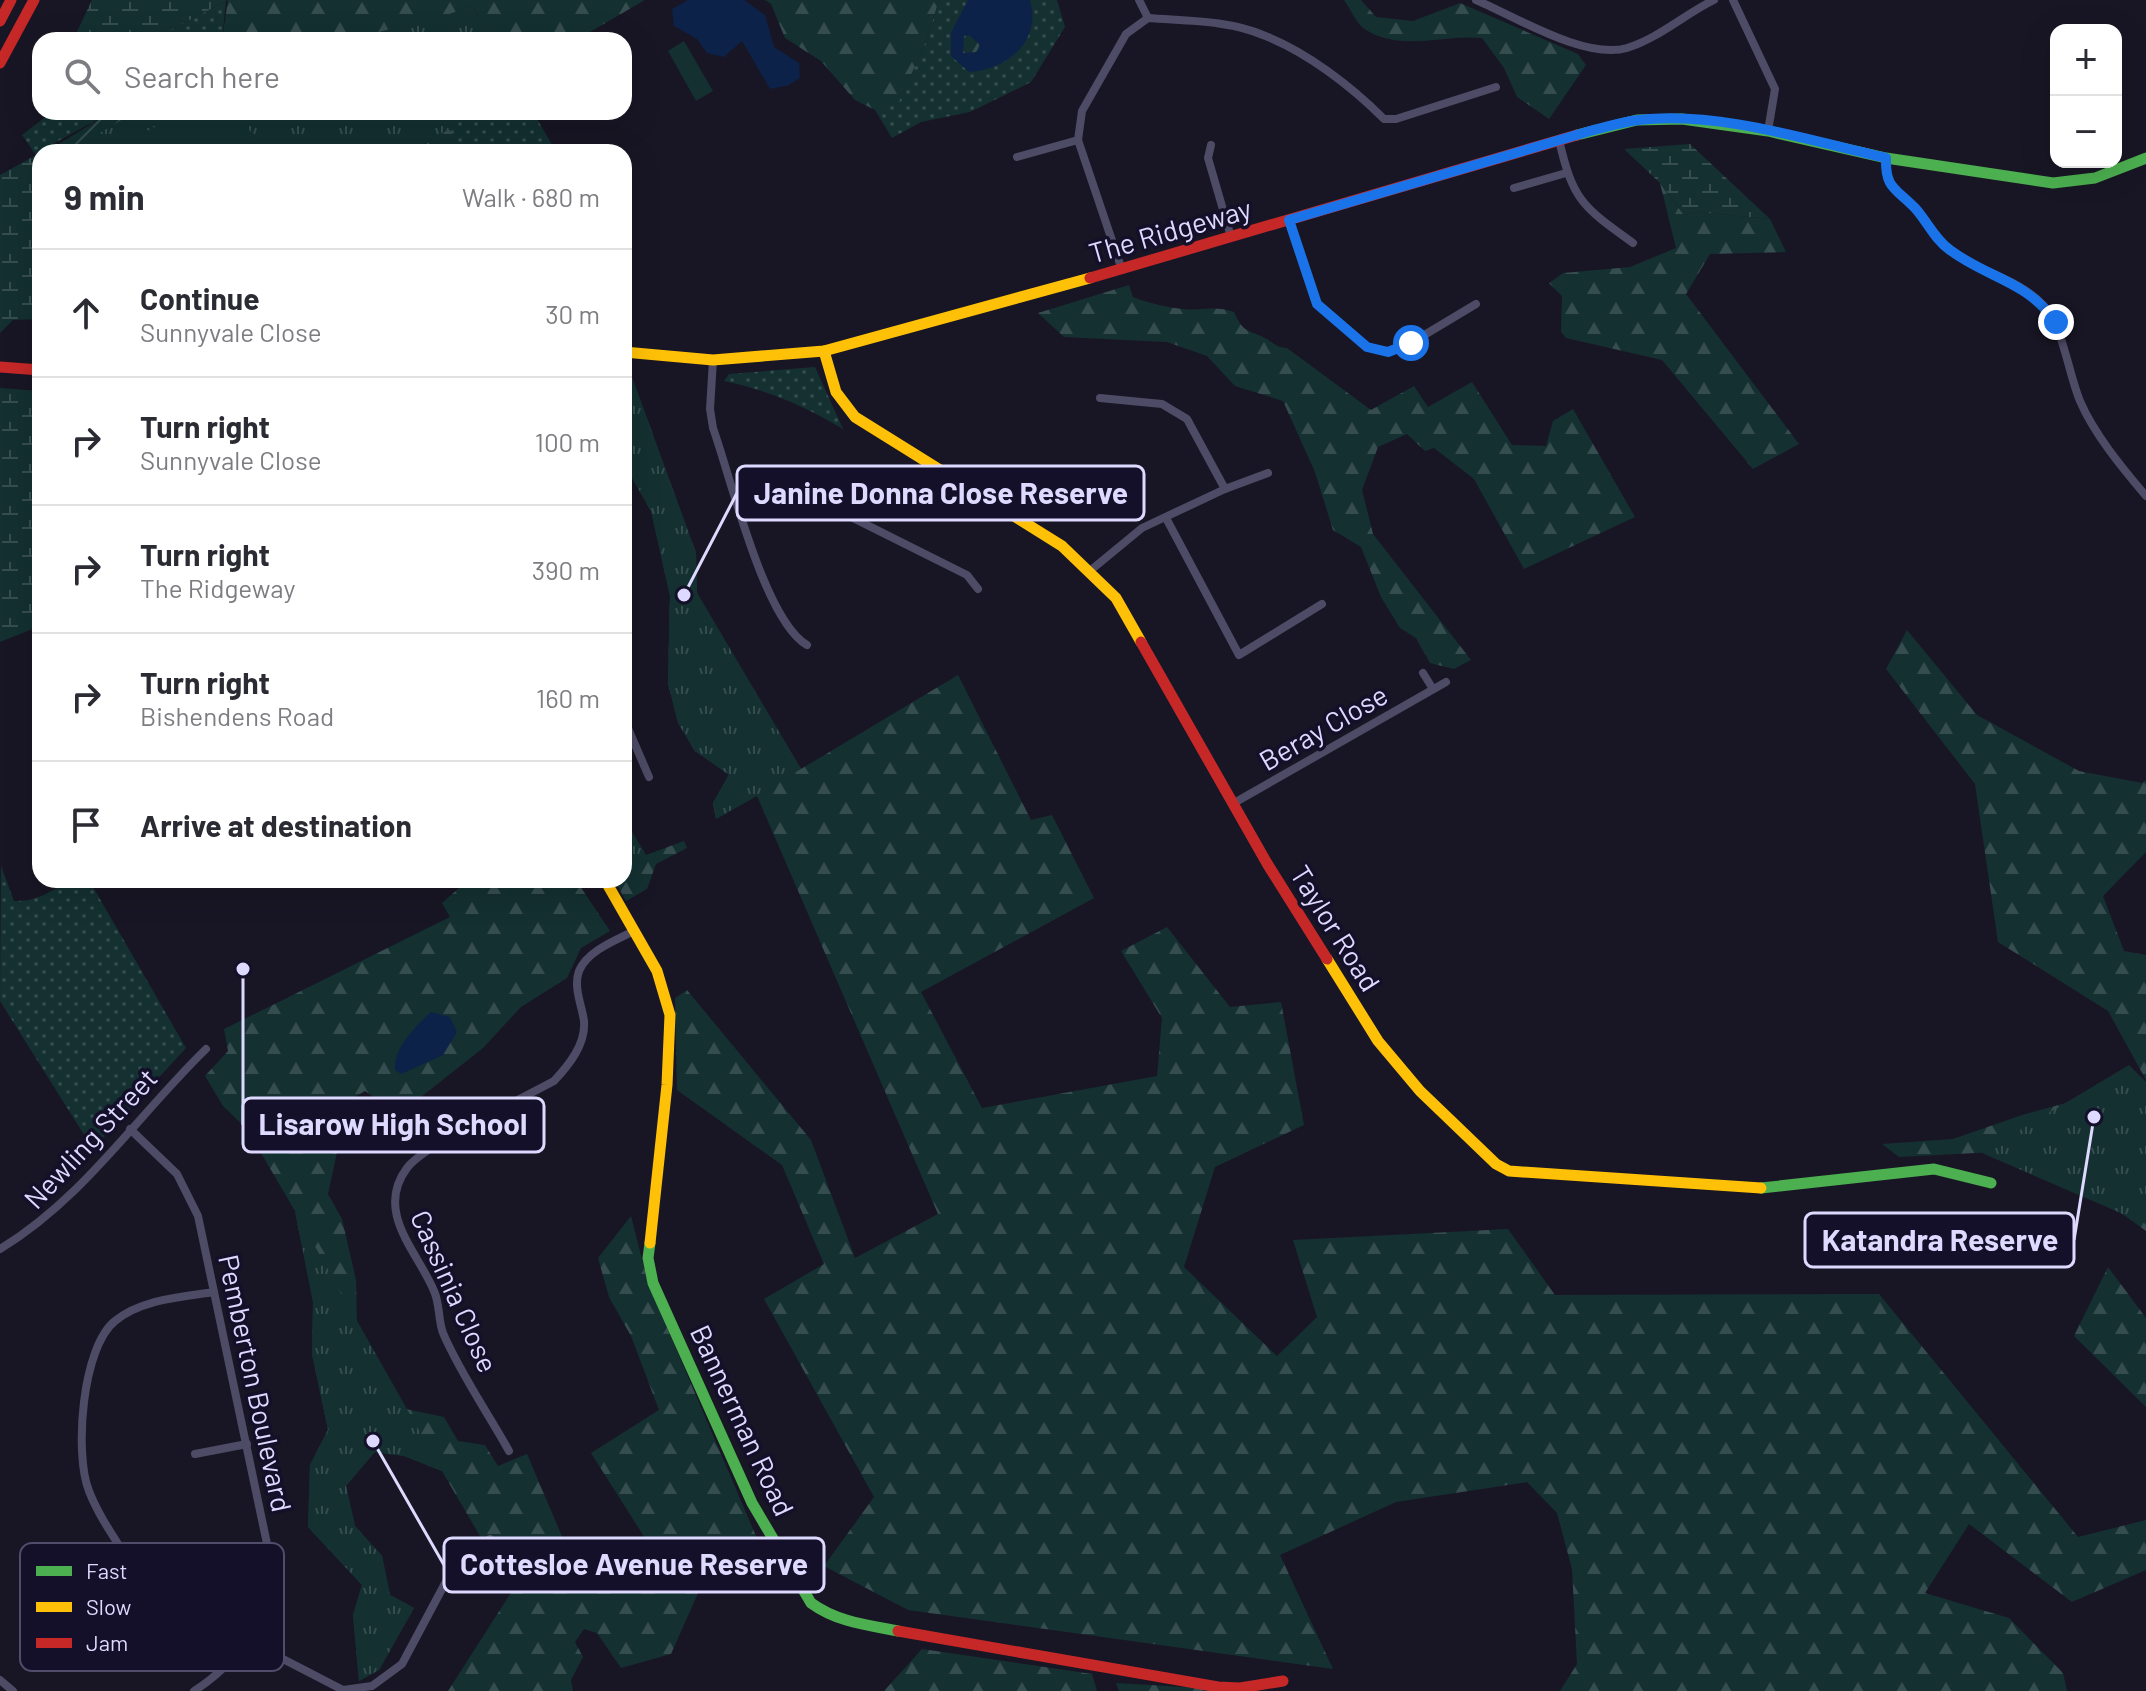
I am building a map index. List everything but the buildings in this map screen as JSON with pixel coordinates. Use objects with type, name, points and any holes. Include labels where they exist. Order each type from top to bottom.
[{"type":"street","points":[[0,21],[11,0]]},
{"type":"street","points":[[1139,0],[1148,18]]},
{"type":"street","points":[[1476,0],[1576,44],[1605,51],[1628,48],[1714,0]]},
{"type":"street","points":[[1733,0],[1775,89],[1768,131]]},
{"type":"street","points":[[0,46],[11,26],[33,2]]},
{"type":"street","points":[[0,63],[33,2]]},
{"type":"street","points":[[1122,270],[1078,140],[1082,111],[1126,34],[1148,18],[1214,23],[1264,35],[1323,68],[1384,119],[1396,119],[1496,87]]},
{"type":"street","name":"The Ridgeway","points":[[632,353],[713,360],[824,351],[1122,270],[1559,140],[1637,120],[1682,119],[1768,131],[1886,158],[2053,183],[2095,178],[2146,158]]},
{"type":"street","points":[[1017,157],[1078,140]]},
{"type":"street","points":[[1559,140],[1573,191],[1633,243]]},
{"type":"street","points":[[1211,145],[1208,158],[1231,237]]},
{"type":"street","points":[[1886,158],[1886,177],[1891,186],[1916,209],[1946,248],[1970,264],[2011,281],[2042,304],[2056,322],[2066,365],[2082,405],[2146,496]]},
{"type":"street","points":[[1514,188],[1566,173]]},
{"type":"street","points":[[1289,220],[1317,304],[1367,347],[1388,352],[1411,343],[1476,304]]},
{"type":"street","name":"Taylor Road","points":[[824,351],[836,392],[855,417],[1062,546],[1091,570],[1116,598],[1268,865],[1378,1041],[1420,1091],[1496,1164],[1523,1172],[1627,1177],[1722,1189],[1934,1169],[1991,1183]]},
{"type":"street","points":[[713,360],[710,409],[713,428],[770,599],[798,640],[807,645]]},
{"type":"street","points":[[0,367],[32,369]]},
{"type":"street","points":[[1100,398],[1162,404],[1187,419],[1225,489]]},
{"type":"street","points":[[1091,570],[1142,528],[1225,489],[1268,473]]},
{"type":"street","points":[[737,496],[789,486],[967,575],[978,589]]},
{"type":"street","points":[[1166,518],[1239,655],[1322,604]]},
{"type":"street","points":[[1423,673],[1433,689]]},
{"type":"street","name":"Beray Close","points":[[1234,803],[1446,682]]},
{"type":"street","points":[[632,738],[649,777]]},
{"type":"street","name":"Bannerman Road","points":[[610,888],[657,971],[670,1015],[667,1085],[648,1258],[653,1283],[752,1503],[811,1603],[826,1614],[868,1626],[1210,1685],[1240,1688],[1283,1681]]},
{"type":"street","name":"Cassinia Close","points":[[509,1451],[444,1334],[435,1293],[398,1225],[394,1206],[398,1186],[406,1169],[416,1159],[554,1081],[569,1065],[584,1024],[578,997],[579,971],[598,950],[634,931]]},
{"type":"street","name":"Newling Street","points":[[0,1249],[39,1225],[69,1198],[206,1049]]},
{"type":"street","name":"Pemberton Boulevard","points":[[130,1129],[166,1162],[187,1187],[198,1216],[267,1543]]},
{"type":"street","points":[[119,1543],[89,1491],[82,1467],[87,1392],[96,1344],[115,1320],[132,1310],[214,1292]]},
{"type":"street","points":[[195,1454],[247,1444]]},
{"type":"street","points":[[284,1660],[343,1690],[372,1686],[402,1664],[458,1559],[490,1539]]},
{"type":"street","name":"Pemberton Boulevard","points":[[194,1691],[220,1671]]},
{"type":"street","points":[[0,1680],[13,1691]]},
{"type":"green space","points":[[92,0],[228,0],[166,32],[77,32]]},
{"type":"green space","points":[[228,0],[645,0],[590,32],[487,32],[472,6],[401,32],[223,32]]},
{"type":"green space","points":[[765,0],[939,0],[926,41],[898,104],[875,110],[855,100],[821,61],[785,38],[771,4]]},
{"type":"green space","points":[[939,0],[1057,0],[1065,27],[1031,82],[970,112],[921,122],[892,138],[875,110],[898,103],[926,41]]},
{"type":"green space","points":[[1344,0],[1361,0],[1376,17],[1413,21],[1460,3],[1578,54],[1586,65],[1549,119],[1517,97],[1504,68],[1482,38],[1394,40],[1363,28]]},
{"type":"green space","points":[[226,1],[223,32],[166,32]]},
{"type":"green space","points":[[472,6],[487,32],[399,32]]},
{"type":"green space","points":[[966,36],[974,36],[979,45],[977,52],[966,54],[961,49],[961,41]]},
{"type":"green space","points":[[684,41],[713,91],[696,101],[668,51]]},
{"type":"green space","points":[[42,120],[97,120],[53,144],[32,144],[32,150],[22,135]]},
{"type":"green space","points":[[98,120],[444,120],[449,129],[424,144],[59,144]]},
{"type":"green space","points":[[98,120],[122,120],[81,144],[59,144]]},
{"type":"green space","points":[[166,120],[237,120],[260,144],[136,144],[146,132]]},
{"type":"green space","points":[[443,120],[538,120],[552,144],[457,144]]},
{"type":"green space","points":[[449,129],[457,144],[424,144]]},
{"type":"green space","points":[[1690,144],[1770,219],[1698,212],[1684,215],[1660,183],[1624,149]]},
{"type":"green space","points":[[32,157],[32,319],[13,320],[0,333],[0,175]]},
{"type":"green space","points":[[1660,183],[1684,215],[1698,212],[1770,219],[1786,252],[1710,254],[1686,294],[1799,444],[1753,469],[1662,360],[1566,338],[1561,332],[1562,296],[1549,283],[1563,273],[1630,267],[1676,248]]},
{"type":"green space","points":[[1129,285],[1133,297],[1157,304],[1234,312],[1246,329],[1287,348],[1371,410],[1414,386],[1428,407],[1472,382],[1512,445],[1546,446],[1553,421],[1573,409],[1635,517],[1524,569],[1474,479],[1434,448],[1425,451],[1407,434],[1378,447],[1362,490],[1373,534],[1471,660],[1454,669],[1430,663],[1416,638],[1400,628],[1381,597],[1361,547],[1333,530],[1315,472],[1283,401],[1235,386],[1207,356],[1167,342],[1064,337],[1038,313]]},
{"type":"green space","points":[[815,367],[843,429],[785,400],[724,381],[729,374]]},
{"type":"green space","points":[[632,377],[696,553],[697,593],[801,769],[958,675],[1031,820],[1052,815],[1094,898],[921,992],[982,1108],[1157,1076],[1162,1018],[1121,951],[1167,927],[1230,1007],[1281,1002],[1304,1125],[1215,1167],[1184,1267],[1277,1356],[1317,1317],[1293,1240],[1508,1229],[1555,1295],[1879,1294],[2078,1537],[2146,1520],[2146,1570],[2072,1602],[1969,1524],[1925,1593],[2009,1618],[2063,1673],[2067,1691],[1560,1691],[1577,1664],[1572,1569],[1557,1513],[1527,1482],[1396,1502],[1280,1555],[1333,1669],[908,1610],[824,1566],[874,1497],[764,1299],[824,1264],[782,1165],[677,1090],[675,998],[687,990],[811,1140],[855,1258],[938,1214],[757,796],[716,819],[713,803],[729,774],[695,751],[678,723],[668,683],[670,596],[651,511],[632,478]]},
{"type":"green space","points":[[632,377],[696,553],[697,593],[801,769],[716,819],[713,803],[729,775],[695,751],[678,723],[668,683],[670,596],[651,511],[632,478]]},
{"type":"green space","points":[[0,388],[32,390],[32,629],[0,642]]},
{"type":"green space","points":[[1907,630],[1977,715],[2079,771],[2142,783],[2146,780],[2146,852],[2103,896],[2124,951],[2146,955],[2146,1080],[2108,1011],[1998,942],[1975,784],[1886,669]]},
{"type":"green space","points":[[632,832],[646,855],[684,841],[687,848],[656,864],[647,889],[626,901],[619,888],[632,888]]},
{"type":"green space","points":[[632,834],[648,859],[632,869]]},
{"type":"green space","points":[[1,866],[14,901],[35,898],[57,888],[94,888],[186,1048],[93,1149],[0,1001]]},
{"type":"green space","points":[[459,888],[581,888],[610,931],[581,948],[567,978],[521,1007],[483,1048],[421,1097],[384,1104],[365,1091],[348,1101],[328,1194],[342,1219],[356,1280],[357,1325],[406,1409],[444,1417],[458,1441],[485,1445],[498,1466],[527,1454],[586,1593],[629,1580],[645,1538],[591,1453],[659,1410],[631,1336],[609,1297],[598,1258],[631,1216],[648,1283],[756,1536],[706,1575],[671,1654],[621,1668],[597,1633],[584,1629],[575,1642],[583,1657],[571,1680],[573,1691],[448,1691],[512,1591],[442,1471],[404,1456],[375,1452],[346,1486],[355,1526],[382,1556],[390,1595],[414,1608],[379,1670],[359,1681],[353,1615],[362,1585],[308,1527],[310,1465],[328,1430],[312,1354],[313,1302],[295,1211],[247,1129],[223,1106],[205,1076],[228,1051],[224,1029],[450,917],[442,903]]},
{"type":"green space","points":[[2129,1065],[2146,1082],[2146,1224],[1982,1153]]},
{"type":"green space","points":[[2146,1081],[2146,1231],[2033,1150],[1899,1157],[1882,1144],[1953,1139],[2022,1115]]},
{"type":"green space","points":[[295,1211],[442,1471],[404,1456],[374,1452],[346,1486],[355,1526],[382,1556],[390,1595],[414,1608],[379,1670],[359,1681],[353,1615],[362,1585],[308,1527],[310,1465],[328,1430],[312,1354],[313,1302]]},
{"type":"green space","points":[[2108,1267],[2146,1318],[2146,1407],[2074,1336]]},
{"type":"green space","points":[[922,1649],[1092,1674],[1097,1691],[884,1691]]},
{"type":"green space","points":[[1116,1683],[1254,1691],[1119,1691]]},
{"type":"water","points":[[688,0],[744,0],[765,15],[774,47],[799,63],[800,78],[789,85],[770,89],[742,41],[724,57],[707,53],[697,39],[674,26],[672,9]]},
{"type":"water","points":[[968,0],[1030,0],[1031,29],[1026,40],[1018,51],[996,65],[969,72],[951,56],[951,33]],"holes":[[[969,35],[980,45],[977,52],[963,53],[964,36]]]},
{"type":"water","points":[[431,1012],[450,1017],[457,1032],[443,1055],[401,1074],[395,1070],[398,1054],[407,1038]]},
{"type":"traffic: fast","points":[[1577,135],[1637,120],[1682,119],[1768,131],[1886,158],[2053,183],[2095,178],[2146,158]]},
{"type":"traffic: fast","points":[[1761,1188],[1934,1169],[1991,1183]]},
{"type":"traffic: fast","points":[[650,1243],[648,1258],[653,1283],[752,1503],[811,1603],[842,1619],[898,1631]]},
{"type":"traffic: slow","points":[[632,353],[713,360],[824,351],[1090,278]]},
{"type":"traffic: slow","points":[[824,351],[836,392],[855,417],[1062,546],[1116,598],[1141,642]]},
{"type":"traffic: slow","points":[[610,888],[657,971],[670,1015],[667,1085],[650,1243]]},
{"type":"traffic: slow","points":[[1327,959],[1378,1041],[1420,1091],[1496,1164],[1509,1171],[1761,1188]]},
{"type":"traffic: jam","points":[[0,21],[11,0]]},
{"type":"traffic: jam","points":[[0,63],[34,0]]},
{"type":"traffic: jam","points":[[1090,278],[1577,135]]},
{"type":"traffic: jam","points":[[0,367],[32,369]]},
{"type":"traffic: jam","points":[[1141,642],[1268,865],[1327,959]]},
{"type":"traffic: jam","points":[[898,1631],[1218,1687],[1240,1688],[1283,1681]]},
{"type":"place","name":"Janine Donna Close Reserve","points":[[684,595]]},
{"type":"place","name":"Lisarow High School","points":[[243,969]]},
{"type":"place","name":"Katandra Reserve","points":[[2094,1117]]},
{"type":"place","name":"Cottesloe Avenue Reserve","points":[[373,1441]]},
{"type":"route","points":[[1411,343],[1388,352],[1367,347],[1317,304],[1308,285],[1289,220],[1590,131],[1637,120],[1682,119],[1723,124],[1886,158],[1886,177],[1891,186],[1916,209],[1946,248],[1970,264],[2011,281],[2042,304],[2056,322]]}]
